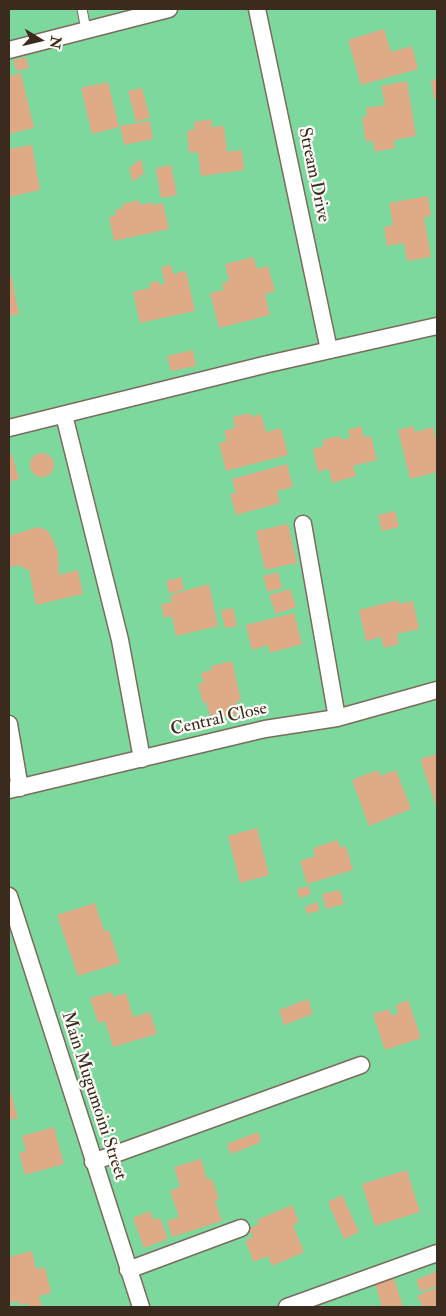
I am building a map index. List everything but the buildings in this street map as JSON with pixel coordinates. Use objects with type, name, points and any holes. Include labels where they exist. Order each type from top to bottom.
[{"type":"street","points":[[9,50],[168,9]]},
{"type":"street","name":"Stream Drive","points":[[257,9],[329,350]]},
{"type":"street","points":[[9,428],[329,350],[437,326]]},
{"type":"street","points":[[64,415],[120,640],[142,759]]},
{"type":"street","points":[[303,524],[337,718]]},
{"type":"street","name":"Central Close","points":[[14,789],[265,729],[337,718],[437,690]]},
{"type":"street","points":[[9,724],[14,789]]},
{"type":"street","name":"Main Mugumoini Street","points":[[9,896],[141,1307]]},
{"type":"street","points":[[93,1162],[361,1065]]},
{"type":"street","points":[[128,1270],[241,1228]]},
{"type":"street","points":[[287,1307],[437,1253]]},
{"type":"lane","points":[[82,9],[86,30]]},
{"type":"green space","points":[[9,9],[437,9],[437,1307],[9,1307]]}]
